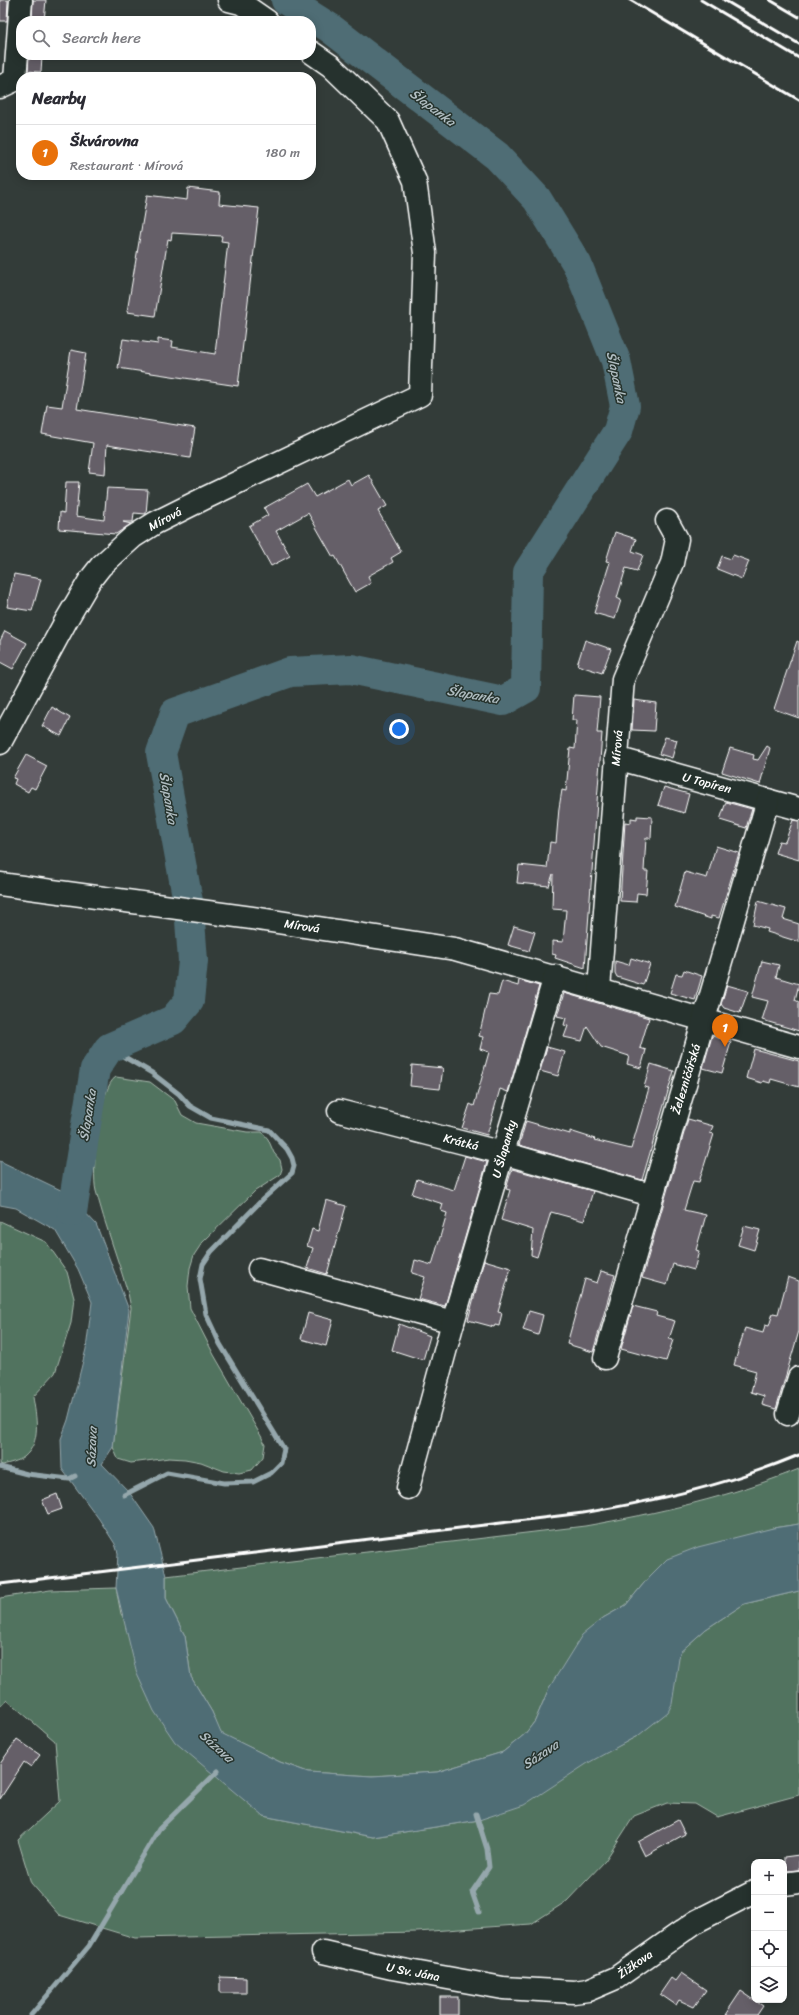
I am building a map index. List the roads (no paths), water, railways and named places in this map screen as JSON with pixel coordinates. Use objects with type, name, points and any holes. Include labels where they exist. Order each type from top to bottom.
[{"type":"street","points":[[19,16],[20,0]]},
{"type":"street","points":[[229,0],[242,3],[260,16]]},
{"type":"street","name":"Mírová","points":[[0,743],[67,619],[90,580],[101,566],[133,537],[154,523],[420,395],[425,253],[415,181],[388,121],[331,66],[316,56]]},
{"type":"street","points":[[0,87],[15,80],[16,60]]},
{"type":"street","name":"Mírová","points":[[599,988],[622,679],[672,563],[677,539],[667,521]]},
{"type":"street","name":"U Topíren","points":[[616,758],[799,809]]},
{"type":"street","name":"Železničářská","points":[[605,1358],[651,1195],[768,800]]},
{"type":"street","name":"Mírová","points":[[0,884],[252,918],[455,949],[599,988],[799,1047]]},
{"type":"street","name":"U Šlapanky","points":[[408,1488],[453,1322],[555,976]]},
{"type":"street","name":"Krátká","points":[[339,1111],[503,1153],[651,1195]]},
{"type":"street","points":[[259,1269],[453,1322]]},
{"type":"street","points":[[788,1414],[799,1378]]},
{"type":"street","points":[[787,1884],[799,1882]]},
{"type":"street","name":"Žižkova","points":[[503,1988],[574,1992],[588,1990],[616,1978],[697,1921],[751,1894]]},
{"type":"street","name":"U Sv. Jána","points":[[324,1952],[392,1968],[503,1988]]},
{"type":"water","name":"Sázava","points":[[0,1161],[67,1193],[96,1224],[129,1310],[113,1447],[102,1464],[129,1492],[154,1528],[166,1576],[166,1598],[185,1636],[191,1677],[212,1712],[221,1733],[280,1762],[308,1772],[372,1776],[437,1772],[503,1752],[525,1734],[535,1721],[549,1688],[582,1635],[603,1618],[626,1605],[649,1577],[667,1559],[698,1547],[773,1528],[799,1524],[799,1591],[744,1604],[706,1629],[680,1652],[672,1704],[668,1712],[639,1735],[588,1763],[524,1805],[479,1820],[373,1837],[263,1816],[175,1742],[154,1711],[137,1674],[116,1588],[118,1553],[115,1544],[99,1519],[62,1469],[61,1439],[68,1420],[86,1349],[92,1302],[78,1269],[55,1230],[16,1208],[0,1205]]},
{"type":"waterway","name":"Šlapanka","points":[[286,0],[311,16]]},
{"type":"waterway","name":"Šlapanka","points":[[72,1212],[95,1069],[109,1048],[173,1020],[189,1001],[193,961],[189,907],[161,753],[175,713],[290,672],[351,669],[503,701],[526,688],[528,572],[618,431],[625,406],[616,361],[577,264],[537,199],[497,156],[330,28],[316,19]]},
{"type":"waterway","points":[[109,1048],[152,1073],[179,1094],[190,1106],[211,1118],[269,1130],[287,1149],[294,1166],[292,1173],[263,1199],[211,1252],[203,1264],[200,1279],[206,1314],[220,1344],[284,1449],[281,1463],[271,1473],[253,1482],[224,1483],[167,1473],[124,1495]]},
{"type":"waterway","points":[[0,1467],[27,1474],[69,1479],[75,1476]]},
{"type":"waterway","points":[[31,2015],[89,1946],[159,1829],[218,1771]]},
{"type":"waterway","points":[[476,1814],[487,1849],[489,1867],[472,1892],[479,1912]]},
{"type":"railway","points":[[630,0],[799,100]]},
{"type":"railway","points":[[701,0],[799,58]]},
{"type":"railway","points":[[724,0],[799,44]]},
{"type":"railway","points":[[770,0],[799,17]]},
{"type":"railway","points":[[0,1584],[583,1513],[639,1503],[719,1483],[772,1466],[799,1455]]},
{"type":"place","name":"Škvárovna","points":[[725,1047]]}]
